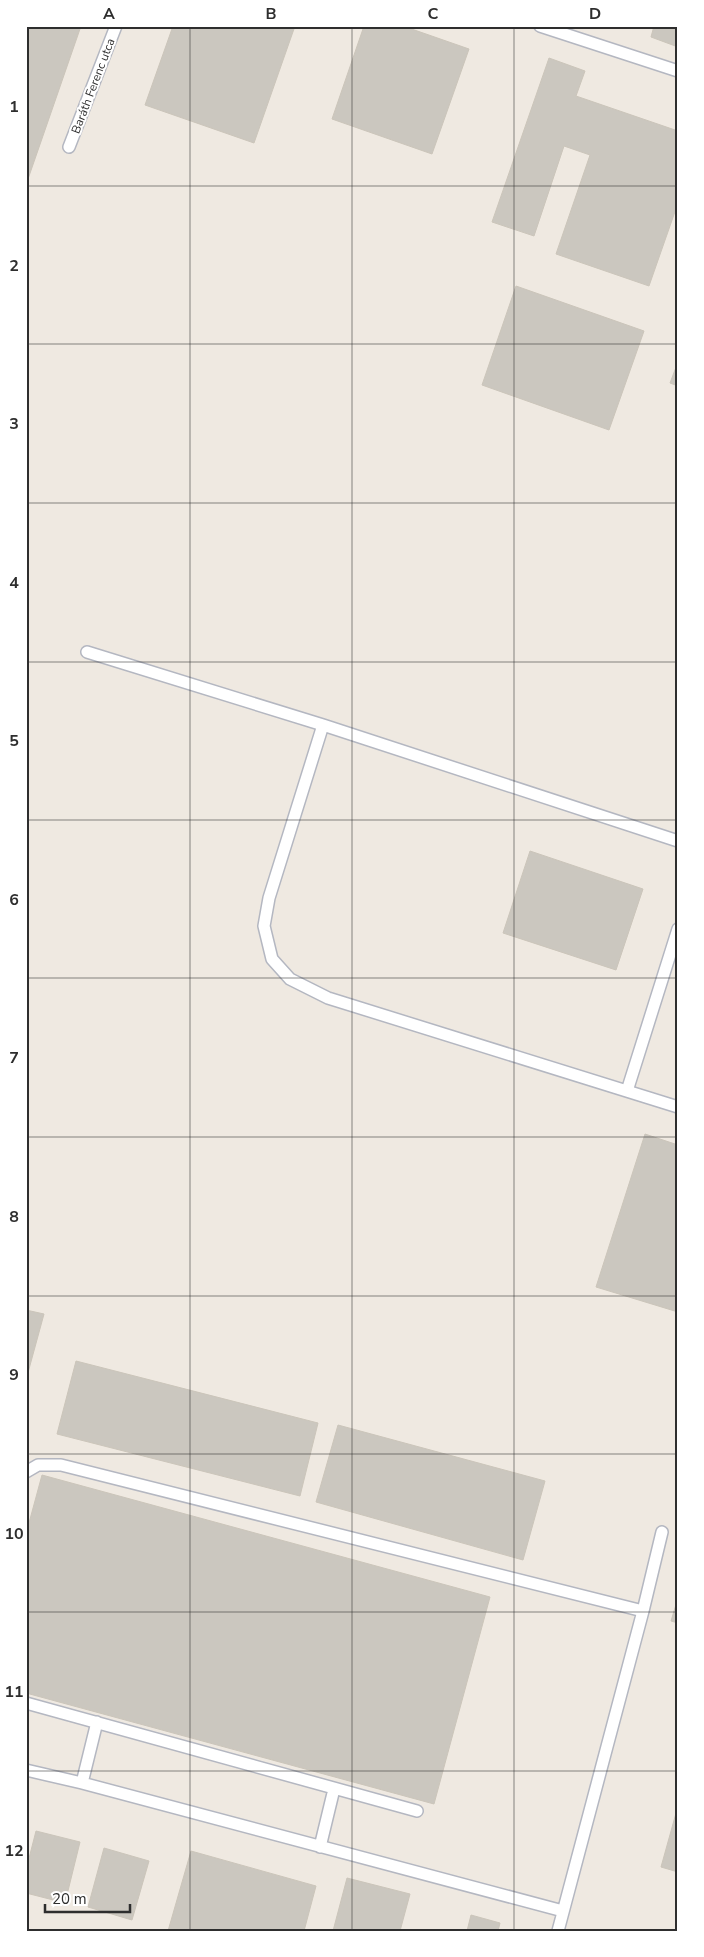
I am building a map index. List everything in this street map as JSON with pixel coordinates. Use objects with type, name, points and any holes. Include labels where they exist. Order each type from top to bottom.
[{"type":"lane","name":"Baráth Ferenc utca","points":[[69,147],[116,26]]},
{"type":"lane","points":[[540,26],[678,71]]},
{"type":"lane","points":[[87,652],[323,725],[678,841]]},
{"type":"lane","points":[[323,725],[269,898],[264,926],[272,959],[290,979],[328,998],[678,1107]]},
{"type":"lane","points":[[627,1091],[678,929]]},
{"type":"lane","points":[[26,1472],[38,1465],[61,1465],[643,1611]]},
{"type":"lane","points":[[558,1931],[643,1611],[662,1532]]},
{"type":"lane","points":[[26,1703],[417,1811]]},
{"type":"lane","points":[[82,1783],[97,1722]]},
{"type":"lane","points":[[26,1770],[82,1783],[563,1911]]},
{"type":"lane","points":[[320,1847],[334,1789]]},
{"type":"building","points":[[26,26],[81,26],[28,179],[26,178]]},
{"type":"building","points":[[173,26],[295,26],[254,143],[145,105]]},
{"type":"building","points":[[364,26],[403,26],[469,49],[432,154],[332,119]]},
{"type":"building","points":[[654,26],[678,26],[678,47],[651,37]]},
{"type":"building","points":[[549,58],[585,71],[576,96],[678,131],[678,203],[649,286],[556,254],[590,155],[564,146],[534,236],[492,222]]},
{"type":"building","points":[[516,286],[644,331],[609,430],[482,385]]},
{"type":"building","points":[[678,362],[678,386],[670,383]]},
{"type":"building","points":[[530,851],[643,889],[616,970],[503,933]]},
{"type":"building","points":[[645,1134],[678,1145],[678,1312],[596,1287]]},
{"type":"building","points":[[26,1310],[44,1314],[26,1380]]},
{"type":"building","points":[[76,1361],[318,1423],[300,1496],[57,1434]]},
{"type":"building","points":[[338,1425],[545,1481],[523,1560],[316,1502]]},
{"type":"building","points":[[42,1475],[490,1597],[434,1804],[26,1693],[26,1534]]},
{"type":"building","points":[[678,1598],[678,1623],[671,1621]]},
{"type":"building","points":[[678,1806],[678,1872],[661,1867]]},
{"type":"building","points":[[36,1831],[80,1842],[65,1903],[26,1893],[26,1870]]},
{"type":"building","points":[[104,1848],[149,1861],[132,1920],[88,1907]]},
{"type":"building","points":[[191,1851],[316,1886],[304,1931],[168,1931]]},
{"type":"building","points":[[347,1878],[410,1894],[400,1931],[333,1931]]},
{"type":"building","points":[[471,1915],[500,1923],[498,1931],[467,1931]]}]
